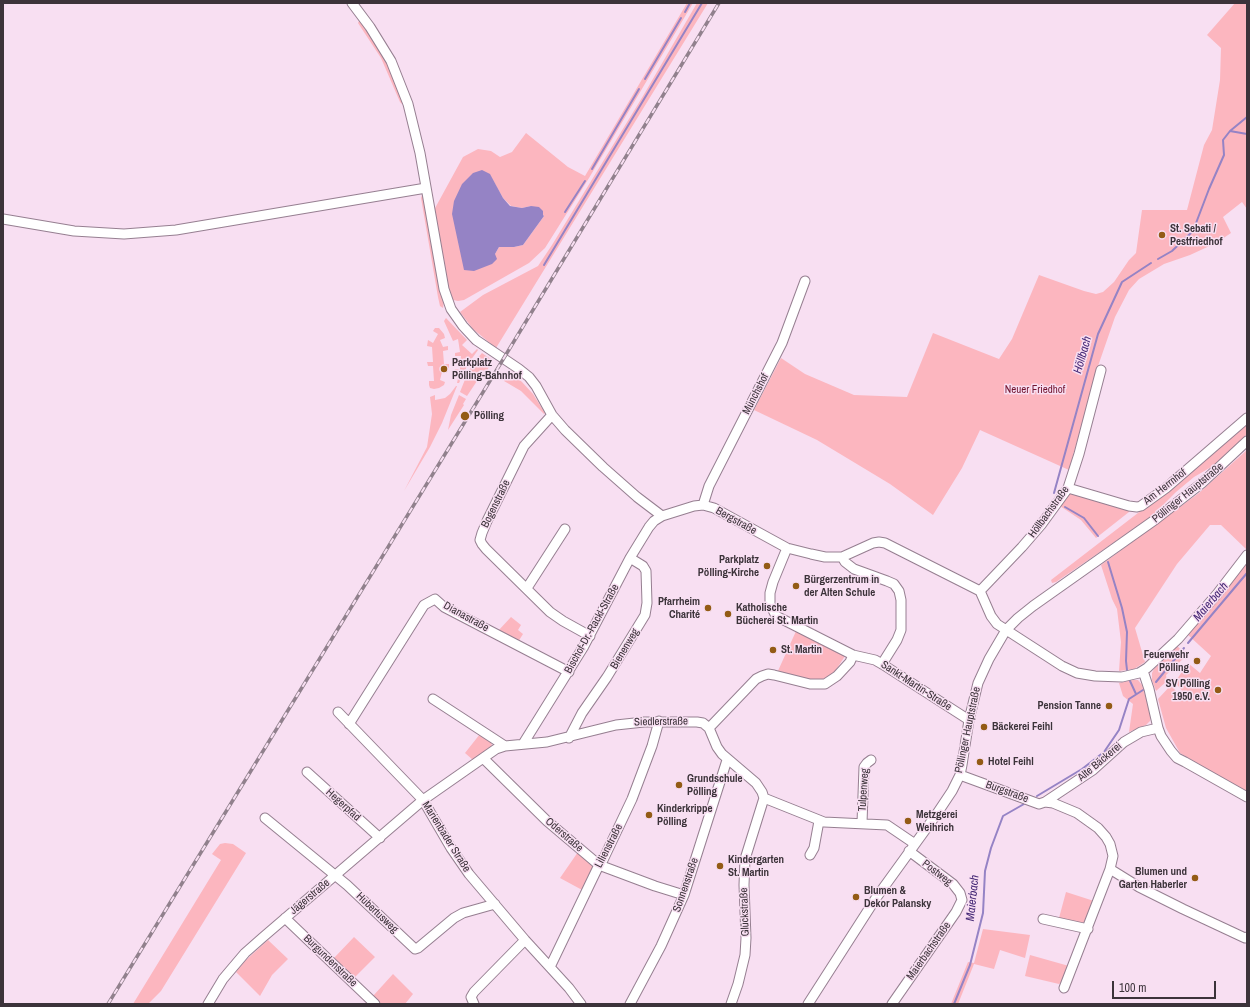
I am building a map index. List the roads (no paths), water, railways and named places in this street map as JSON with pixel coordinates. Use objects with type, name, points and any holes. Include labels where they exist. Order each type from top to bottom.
[{"type":"street","points":[[352,3],[370,27],[391,61],[408,104],[420,153],[447,301],[458,319],[476,340],[529,377],[536,386],[552,415],[565,430],[602,467],[636,497],[662,516]]},
{"type":"street","points":[[3,219],[74,231],[124,234],[176,230],[426,188]]},
{"type":"street","name":"Münchshof","points":[[703,505],[709,486],[782,343],[805,281]]},
{"type":"street","name":"Höllbachstraße","points":[[980,591],[1037,530],[1068,488],[1079,454],[1101,370]]},
{"type":"street","name":"Bogenstraße","points":[[552,415],[524,446],[487,521],[480,540],[486,549],[550,612],[590,636]]},
{"type":"street","name":"Am Herrnhof","points":[[1068,488],[1129,506],[1141,506],[1166,488],[1247,418]]},
{"type":"street","name":"Pöllinger Hauptstraße","points":[[808,1004],[860,921],[944,803],[960,775],[974,694],[982,672],[991,654],[1006,630],[1032,606],[1177,503],[1202,483],[1247,441]]},
{"type":"street","name":"Bergstraße","points":[[662,516],[694,506],[703,505],[714,508],[787,548],[825,557],[842,557],[873,543],[885,543],[980,591]]},
{"type":"street","name":"Bischof-Dr.-Rackl-Straße","points":[[523,744],[590,636],[630,558],[654,521],[662,516]]},
{"type":"street","points":[[527,588],[565,530]]},
{"type":"street","name":"Sankt-Martin-Straße","points":[[787,548],[770,593],[770,604],[774,614],[853,655],[875,660],[969,720]]},
{"type":"street","points":[[980,591],[992,620],[1056,662],[1076,672],[1116,678],[1143,671],[1178,639],[1217,594],[1247,555]]},
{"type":"street","points":[[842,557],[845,562],[854,569],[894,584],[899,591],[902,600],[900,630],[897,640],[882,664]]},
{"type":"street","name":"Bienenweg","points":[[569,738],[582,713],[608,677],[645,615],[648,599],[646,571],[643,566],[630,558]]},
{"type":"street","name":"Dianastraße","points":[[349,724],[424,605],[435,599],[444,607],[569,672]]},
{"type":"street","points":[[853,655],[850,662],[837,676],[825,684],[798,682],[768,674],[756,679],[709,728],[717,747],[727,760],[756,783],[764,798],[819,821],[887,825],[912,848]]},
{"type":"street","points":[[1143,671],[1149,689],[1158,728],[1166,744],[1177,758],[1247,797]]},
{"type":"street","points":[[433,699],[505,746]]},
{"type":"street","name":"Marienbader Straße","points":[[338,712],[423,800],[469,874],[581,1004]]},
{"type":"street","name":"Lilienstraße","points":[[550,967],[632,799],[652,746],[659,722]]},
{"type":"street","name":"Siedlerstraße","points":[[423,800],[496,749],[505,746],[547,742],[569,738],[616,724],[697,722],[703,723],[709,728]]},
{"type":"street","name":"Alte Bäckerei","points":[[1046,802],[1093,770],[1124,742],[1141,732],[1158,728]]},
{"type":"street","name":"Oderstraße","points":[[483,758],[547,821],[599,865],[684,895]]},
{"type":"street","name":"Sonnenstraße","points":[[630,1004],[661,946],[684,895],[727,760]]},
{"type":"street","name":"Tulpenweg","points":[[862,823],[864,767],[871,760]]},
{"type":"street","name":"Hegerpfad","points":[[307,772],[380,838]]},
{"type":"street","name":"Burgstraße","points":[[960,775],[1039,804],[1046,802],[1062,806],[1076,813],[1098,828],[1110,844],[1113,856],[1110,869],[1064,988]]},
{"type":"street","name":"Glückstraße","points":[[731,1004],[738,984],[745,955],[745,859],[764,798]]},
{"type":"street","name":"Jägerstraße","points":[[208,1004],[223,979],[245,953],[423,800]]},
{"type":"street","name":"Hubertusweg","points":[[265,818],[335,875],[415,949],[454,918],[463,913],[495,904]]},
{"type":"street","points":[[810,855],[814,848],[819,821]]},
{"type":"street","name":"Postweg","points":[[912,848],[953,884],[960,893],[961,897]]},
{"type":"street","points":[[1110,869],[1139,887],[1246,938]]},
{"type":"street","name":"Maierbachstraße","points":[[892,1004],[960,906],[961,897]]},
{"type":"street","name":"Burgundenstraße","points":[[285,918],[375,1004]]},
{"type":"street","points":[[1043,919],[1088,929]]},
{"type":"street","points":[[474,1004],[472,998],[474,992],[525,940]]},
{"type":"waterway","points":[[685,12],[690,3]]},
{"type":"waterway","points":[[544,265],[702,3]]},
{"type":"waterway","points":[[645,79],[681,18]]},
{"type":"waterway","points":[[592,169],[639,89]]},
{"type":"waterway","name":"Höllbach","points":[[1158,259],[1172,251],[1193,231],[1224,155],[1223,140],[1230,131],[1247,117]]},
{"type":"waterway","points":[[1230,131],[1247,134]]},
{"type":"waterway","points":[[565,212],[585,181]]},
{"type":"waterway","name":"Höllbach","points":[[1054,493],[1098,334],[1122,282],[1151,263]]},
{"type":"waterway","name":"Höllbach","points":[[1065,507],[1084,518],[1098,536]]},
{"type":"waterway","name":"Höllbach","points":[[1108,562],[1122,608],[1127,632],[1127,670]]},
{"type":"waterway","name":"Maierbach","points":[[1188,643],[1247,573]]},
{"type":"waterway","name":"Maierbach","points":[[1156,682],[1184,648]]},
{"type":"waterway","name":"Höllbach","points":[[1130,681],[1136,694]]},
{"type":"waterway","name":"Maierbach","points":[[1037,796],[1082,769],[1104,752],[1119,730],[1129,699],[1143,690]]},
{"type":"waterway","name":"Maierbach","points":[[954,1004],[970,965],[983,913],[985,871],[991,848],[1003,816],[1024,804]]},
{"type":"railway","points":[[108,1004],[496,371],[719,3]]},
{"type":"place","name":"St. Sebati / Pestfriedhof","points":[[1162,235]]},
{"type":"place","name":"Parkplatz Pölling-Bahnhof","points":[[444,369]]},
{"type":"place","name":"Pölling","points":[[465,416]]},
{"type":"place","name":"Parkplatz Pölling-Kirche","points":[[767,566]]},
{"type":"place","name":"Bürgerzentrum in der Alten Schule","points":[[796,586]]},
{"type":"place","name":"Pfarrheim Charité","points":[[708,608]]},
{"type":"place","name":"Katholische Bücherei St. Martin","points":[[728,614]]},
{"type":"place","name":"St. Martin","points":[[773,650]]},
{"type":"place","name":"Feuerwehr Pölling","points":[[1197,661]]},
{"type":"place","name":"SV Pölling 1950 e.V.","points":[[1218,690]]},
{"type":"place","name":"Pension Tanne","points":[[1109,706]]},
{"type":"place","name":"Bäckerei Feihl","points":[[984,727]]},
{"type":"place","name":"Hotel Feihl","points":[[980,762]]},
{"type":"place","name":"Grundschule Pölling","points":[[679,785]]},
{"type":"place","name":"Kinderkrippe Pölling","points":[[649,815]]},
{"type":"place","name":"Metzgerei Weihrich","points":[[908,821]]},
{"type":"place","name":"Kindergarten St. Martin","points":[[720,866]]},
{"type":"place","name":"Blumen und Garten Haberler","points":[[1195,878]]},
{"type":"place","name":"Blumen & Dekor Palansky","points":[[856,897]]},
{"type":"park label","name":"Neuer Friedhof","points":[[1035,390]]}]
